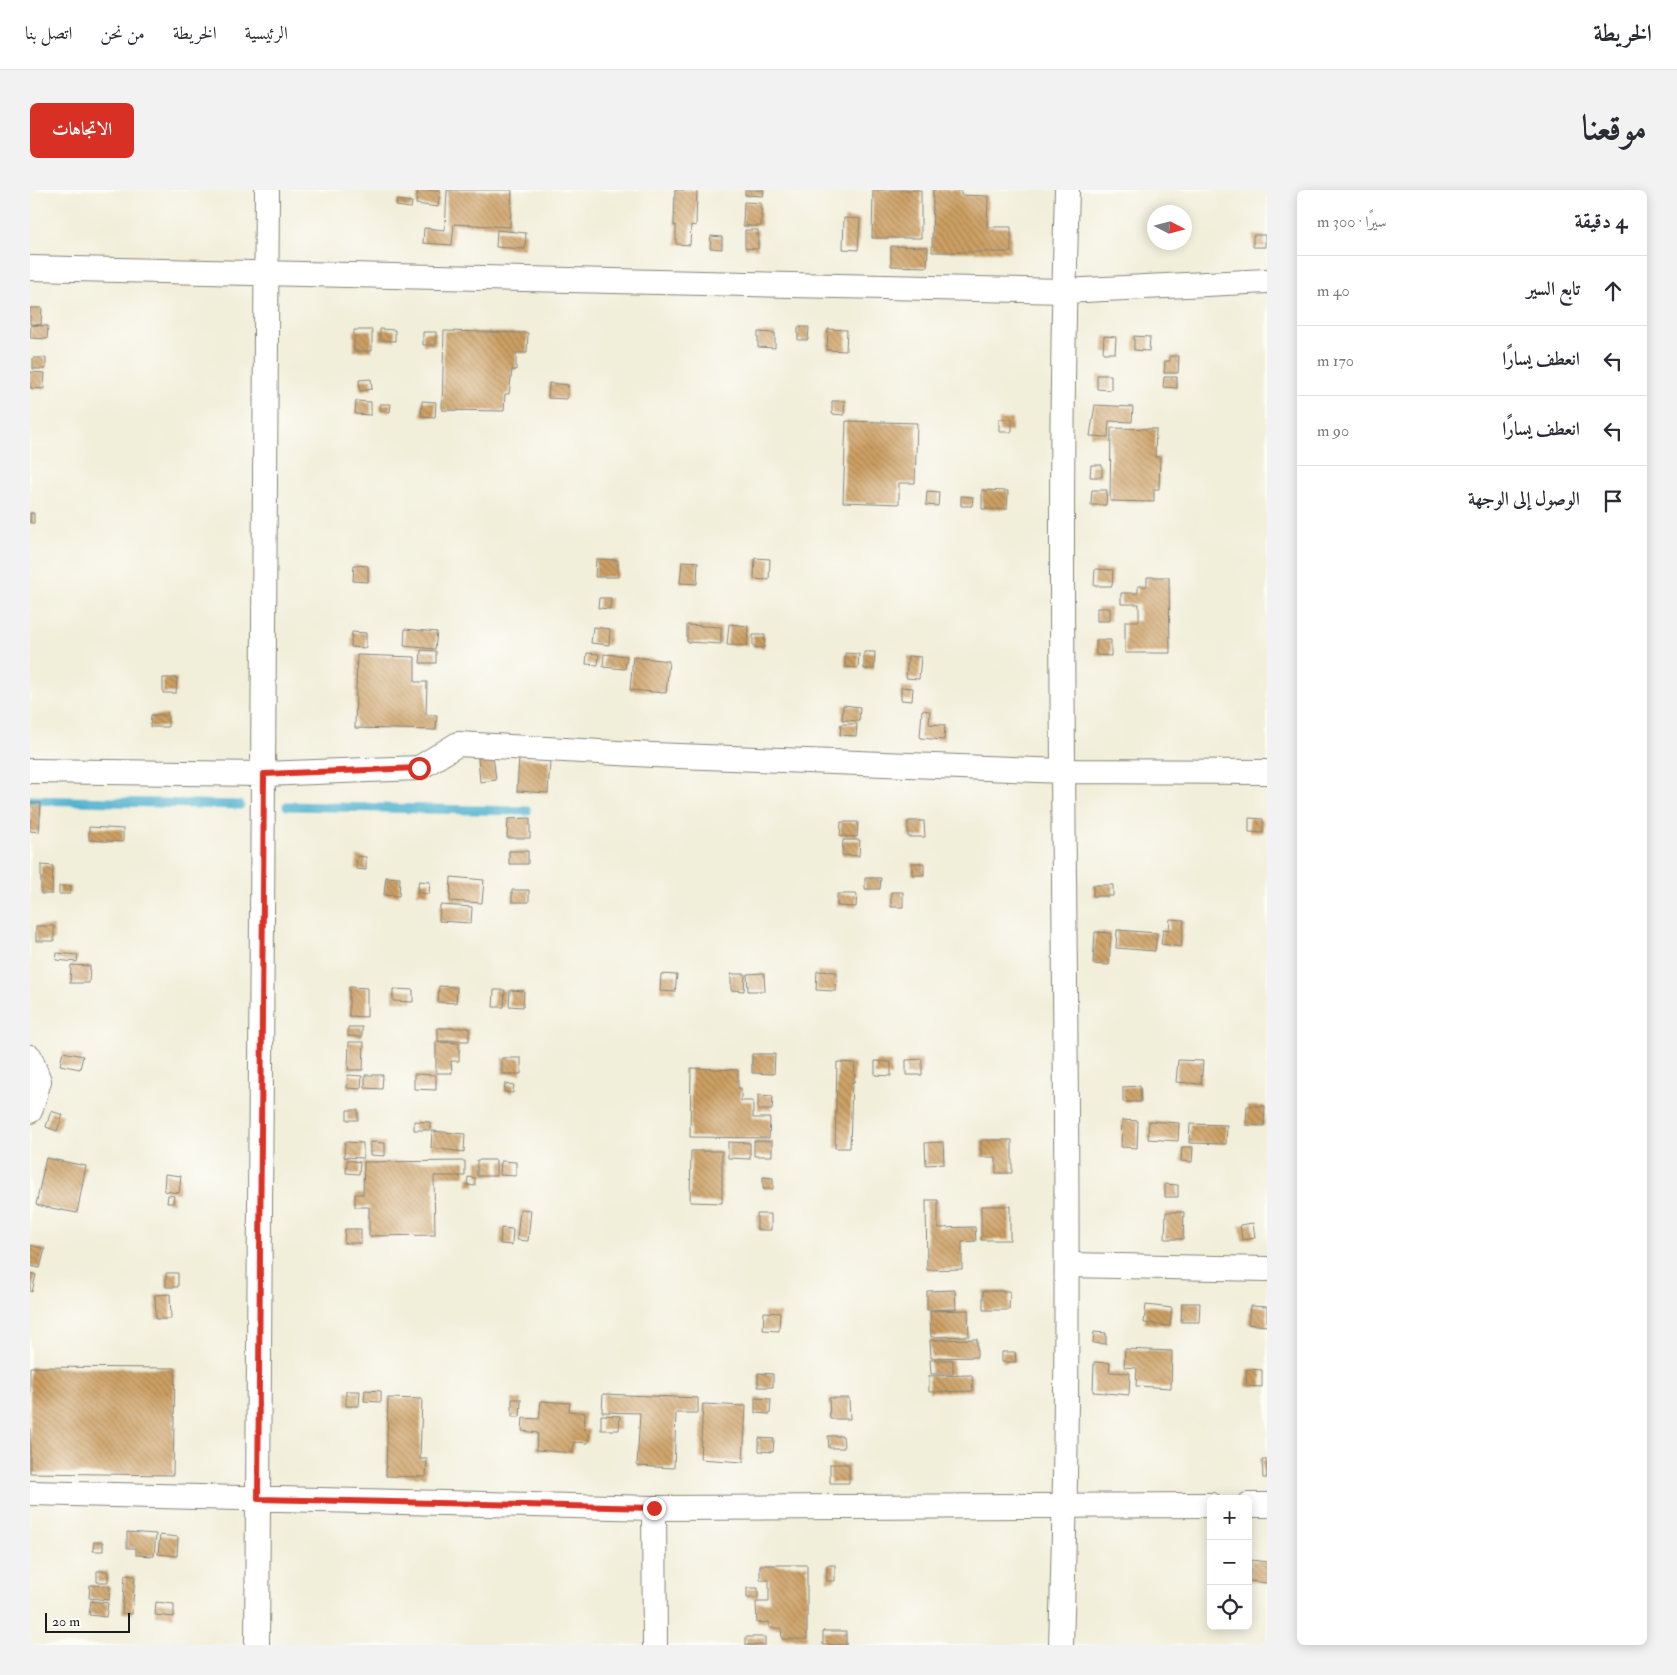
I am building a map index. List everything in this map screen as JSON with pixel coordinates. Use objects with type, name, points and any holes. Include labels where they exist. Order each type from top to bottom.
[{"type":"street","points":[[257,1645],[267,190]]},
{"type":"street","points":[[1061,1645],[1066,1506],[1068,1265],[1063,771],[1064,292],[1067,190]]},
{"type":"street","points":[[30,268],[1064,292],[1267,281]]},
{"type":"street","points":[[30,771],[264,774],[419,768],[458,744],[1063,771],[1267,772]]},
{"type":"street","points":[[30,1057],[39,1081],[30,1111]]},
{"type":"street","points":[[1068,1265],[1267,1269]]},
{"type":"street","points":[[30,1493],[654,1508],[1207,1505]]},
{"type":"street","points":[[1252,1505],[1267,1505]]},
{"type":"street","points":[[654,1508],[655,1645]]},
{"type":"building","points":[[418,190],[440,190],[438,207],[416,204]]},
{"type":"building","points":[[447,190],[512,190],[510,227],[454,224],[452,245],[423,243],[424,228],[445,230]]},
{"type":"building","points":[[675,190],[697,190],[696,226],[691,225],[690,245],[676,244],[676,225],[674,226]]},
{"type":"building","points":[[745,190],[764,190],[763,196],[745,195]]},
{"type":"building","points":[[873,190],[921,190],[921,238],[872,238]]},
{"type":"building","points":[[933,190],[961,190],[961,195],[988,196],[987,227],[1011,227],[1011,252],[932,252]]},
{"type":"building","points":[[397,200],[412,202],[411,208],[396,206]]},
{"type":"building","points":[[744,202],[761,203],[761,226],[743,226]]},
{"type":"building","points":[[844,218],[860,219],[858,250],[843,249]]},
{"type":"building","points":[[497,230],[526,233],[525,249],[496,247]]},
{"type":"building","points":[[745,230],[758,230],[758,249],[745,248]]},
{"type":"building","points":[[1253,235],[1265,235],[1265,247],[1253,247]]},
{"type":"building","points":[[711,236],[722,237],[722,249],[710,248]]},
{"type":"building","points":[[891,246],[928,247],[927,267],[891,266]]},
{"type":"building","points":[[30,308],[42,308],[41,325],[30,324]]},
{"type":"building","points":[[31,325],[48,326],[47,339],[30,338]]},
{"type":"building","points":[[798,327],[809,327],[808,340],[798,340]]},
{"type":"building","points":[[380,329],[395,330],[395,341],[380,340]]},
{"type":"building","points":[[828,329],[847,330],[846,351],[827,350]]},
{"type":"building","points":[[354,330],[372,330],[372,351],[354,351]]},
{"type":"building","points":[[444,331],[528,333],[527,353],[516,353],[516,370],[512,370],[509,394],[505,394],[504,411],[442,410]]},
{"type":"building","points":[[423,332],[436,332],[436,345],[423,345]]},
{"type":"building","points":[[758,332],[775,333],[775,348],[758,347]]},
{"type":"building","points":[[1104,336],[1116,337],[1115,353],[1103,353]]},
{"type":"building","points":[[1134,336],[1150,337],[1149,351],[1134,350]]},
{"type":"building","points":[[1170,356],[1179,356],[1178,373],[1164,373],[1165,361],[1170,361]]},
{"type":"building","points":[[33,358],[46,358],[46,369],[33,369]]},
{"type":"building","points":[[30,372],[45,373],[44,389],[30,388]]},
{"type":"building","points":[[1097,375],[1111,375],[1111,390],[1097,389]]},
{"type":"building","points":[[1164,377],[1177,377],[1177,388],[1163,387]]},
{"type":"building","points":[[371,379],[372,389],[360,391],[359,380]]},
{"type":"building","points":[[549,383],[568,385],[567,399],[548,398]]},
{"type":"building","points":[[356,401],[371,402],[371,415],[355,414]]},
{"type":"building","points":[[422,401],[436,402],[435,417],[421,416]]},
{"type":"building","points":[[832,401],[845,401],[844,415],[832,414]]},
{"type":"building","points":[[380,404],[391,404],[390,412],[380,411]]},
{"type":"building","points":[[1095,405],[1133,407],[1132,422],[1109,421],[1108,437],[1090,436]]},
{"type":"building","points":[[999,419],[1012,419],[1012,432],[999,432]]},
{"type":"building","points":[[846,421],[917,423],[915,483],[899,483],[899,504],[843,502]]},
{"type":"building","points":[[1111,428],[1156,429],[1155,457],[1160,457],[1159,489],[1154,489],[1154,502],[1110,501]]},
{"type":"building","points":[[1091,465],[1102,465],[1102,477],[1090,477]]},
{"type":"building","points":[[982,490],[1008,491],[1007,509],[982,509]]},
{"type":"building","points":[[1092,490],[1107,490],[1106,505],[1091,505]]},
{"type":"building","points":[[927,491],[939,492],[938,506],[926,505]]},
{"type":"building","points":[[961,496],[973,497],[972,506],[961,506]]},
{"type":"building","points":[[30,513],[34,513],[34,523],[30,523]]},
{"type":"building","points":[[755,558],[770,559],[769,580],[754,579]]},
{"type":"building","points":[[596,559],[618,560],[618,577],[595,577]]},
{"type":"building","points":[[682,561],[698,562],[697,584],[680,583]]},
{"type":"building","points":[[354,565],[368,566],[368,582],[353,581]]},
{"type":"building","points":[[1095,569],[1113,570],[1112,586],[1094,586]]},
{"type":"building","points":[[1147,577],[1169,577],[1170,653],[1125,653],[1125,621],[1139,621],[1139,604],[1121,604],[1121,593],[1138,593],[1138,586],[1147,586]]},
{"type":"building","points":[[599,598],[611,598],[610,609],[598,608]]},
{"type":"building","points":[[1097,608],[1110,608],[1110,621],[1097,621]]},
{"type":"building","points":[[729,624],[748,626],[747,646],[727,645]]},
{"type":"building","points":[[687,625],[721,627],[721,644],[687,642]]},
{"type":"building","points":[[593,627],[610,629],[609,645],[591,643]]},
{"type":"building","points":[[405,629],[437,632],[435,649],[404,646]]},
{"type":"building","points":[[352,632],[366,633],[366,648],[351,647]]},
{"type":"building","points":[[753,635],[765,635],[764,648],[753,647]]},
{"type":"building","points":[[1096,640],[1111,640],[1111,656],[1096,655]]},
{"type":"building","points":[[421,650],[436,651],[436,663],[420,663]]},
{"type":"building","points":[[864,652],[875,652],[874,669],[864,669]]},
{"type":"building","points":[[587,653],[599,654],[598,665],[586,664]]},
{"type":"building","points":[[845,653],[859,654],[858,668],[845,667]]},
{"type":"building","points":[[604,654],[627,656],[625,669],[603,667]]},
{"type":"building","points":[[357,655],[415,657],[415,682],[427,682],[426,715],[437,715],[436,730],[355,728]]},
{"type":"building","points":[[908,656],[921,657],[919,679],[906,678]]},
{"type":"building","points":[[633,657],[669,661],[666,693],[630,690]]},
{"type":"building","points":[[163,678],[177,678],[176,693],[163,693]]},
{"type":"building","points":[[901,687],[913,688],[912,701],[901,700]]},
{"type":"building","points":[[843,705],[860,707],[859,721],[842,720]]},
{"type":"building","points":[[922,710],[930,711],[929,724],[945,725],[944,740],[920,738]]},
{"type":"building","points":[[151,715],[168,715],[168,727],[150,727]]},
{"type":"building","points":[[841,724],[857,724],[856,736],[840,735]]},
{"type":"building","points":[[493,756],[496,780],[480,782],[478,758]]},
{"type":"building","points":[[519,758],[550,760],[548,793],[517,791]]},
{"type":"building","points":[[30,803],[41,803],[39,832],[30,831]]},
{"type":"building","points":[[530,818],[530,838],[507,838],[508,819]]},
{"type":"building","points":[[1249,818],[1263,819],[1263,833],[1249,832]]},
{"type":"building","points":[[908,821],[924,821],[925,837],[908,837]]},
{"type":"building","points":[[841,822],[858,822],[857,837],[840,836]]},
{"type":"building","points":[[89,827],[123,829],[123,842],[89,840]]},
{"type":"building","points":[[843,840],[860,840],[859,856],[842,855]]},
{"type":"building","points":[[509,851],[528,851],[528,864],[509,864]]},
{"type":"building","points":[[357,856],[366,857],[366,870],[356,869]]},
{"type":"building","points":[[912,863],[924,863],[924,875],[912,875]]},
{"type":"building","points":[[41,865],[53,866],[52,894],[41,894]]},
{"type":"building","points":[[386,877],[400,878],[399,896],[384,895]]},
{"type":"building","points":[[451,877],[484,880],[482,903],[450,901]]},
{"type":"building","points":[[865,878],[881,878],[880,889],[865,889]]},
{"type":"building","points":[[419,881],[430,882],[429,894],[417,893]]},
{"type":"building","points":[[1093,885],[1113,885],[1113,896],[1093,896]]},
{"type":"building","points":[[59,886],[71,886],[70,894],[59,894]]},
{"type":"building","points":[[512,890],[529,890],[529,902],[512,902]]},
{"type":"building","points":[[891,892],[903,892],[903,907],[891,907]]},
{"type":"building","points":[[837,894],[857,894],[856,907],[837,906]]},
{"type":"building","points":[[440,905],[472,907],[471,923],[439,921]]},
{"type":"building","points":[[1170,919],[1184,920],[1181,947],[1161,944],[1163,929],[1169,930]]},
{"type":"building","points":[[36,926],[54,926],[54,941],[36,941]]},
{"type":"building","points":[[1117,930],[1157,933],[1155,951],[1116,948]]},
{"type":"building","points":[[1095,932],[1111,933],[1109,965],[1093,964]]},
{"type":"building","points":[[57,953],[78,955],[77,962],[56,960]]},
{"type":"building","points":[[71,965],[90,966],[89,983],[70,983]]},
{"type":"building","points":[[817,971],[837,972],[836,991],[816,990]]},
{"type":"building","points":[[764,973],[765,991],[748,991],[747,974]]},
{"type":"building","points":[[661,974],[677,975],[675,992],[660,991]]},
{"type":"building","points":[[731,974],[745,974],[744,991],[731,990]]},
{"type":"building","points":[[439,986],[457,987],[456,1003],[438,1002]]},
{"type":"building","points":[[349,987],[367,988],[367,1017],[349,1016]]},
{"type":"building","points":[[393,989],[413,990],[413,1002],[393,1001]]},
{"type":"building","points":[[494,990],[505,990],[504,1007],[493,1007]]},
{"type":"building","points":[[510,990],[524,991],[523,1007],[509,1006]]},
{"type":"building","points":[[348,1027],[362,1027],[362,1037],[348,1036]]},
{"type":"building","points":[[438,1028],[469,1028],[469,1041],[438,1041]]},
{"type":"building","points":[[349,1042],[364,1042],[363,1070],[348,1070]]},
{"type":"building","points":[[436,1042],[459,1043],[459,1061],[451,1061],[452,1073],[436,1073]]},
{"type":"building","points":[[63,1052],[83,1056],[80,1069],[60,1065]]},
{"type":"building","points":[[752,1054],[775,1054],[774,1074],[752,1073]]},
{"type":"building","points":[[502,1058],[521,1058],[521,1074],[502,1074]]},
{"type":"building","points":[[922,1059],[922,1075],[906,1075],[906,1060]]},
{"type":"building","points":[[1178,1060],[1203,1061],[1201,1084],[1176,1082]]},
{"type":"building","points":[[875,1061],[891,1062],[891,1076],[875,1075]]},
{"type":"building","points":[[837,1062],[855,1063],[854,1082],[852,1082],[850,1148],[835,1148]]},
{"type":"building","points":[[691,1068],[738,1070],[738,1088],[741,1088],[741,1101],[753,1101],[753,1118],[770,1118],[769,1138],[690,1137]]},
{"type":"building","points":[[414,1074],[436,1075],[436,1090],[414,1089]]},
{"type":"building","points":[[348,1075],[362,1076],[361,1089],[347,1088]]},
{"type":"building","points":[[365,1075],[383,1075],[382,1089],[365,1088]]},
{"type":"building","points":[[505,1084],[514,1085],[513,1093],[504,1092]]},
{"type":"building","points":[[1140,1086],[1141,1102],[1123,1102],[1123,1087]]},
{"type":"building","points":[[758,1095],[773,1096],[772,1110],[758,1110]]},
{"type":"building","points":[[1247,1106],[1265,1106],[1264,1126],[1246,1125]]},
{"type":"building","points":[[347,1110],[358,1110],[358,1120],[347,1120]]},
{"type":"building","points":[[51,1111],[63,1115],[57,1131],[46,1127]]},
{"type":"building","points":[[1122,1120],[1138,1121],[1137,1148],[1121,1147]]},
{"type":"building","points":[[414,1121],[430,1122],[430,1130],[414,1130]]},
{"type":"building","points":[[1149,1121],[1179,1123],[1178,1141],[1148,1139]]},
{"type":"building","points":[[1190,1124],[1227,1125],[1226,1144],[1189,1143]]},
{"type":"building","points":[[432,1131],[465,1134],[464,1152],[431,1148]]},
{"type":"building","points":[[981,1140],[1012,1140],[1012,1173],[996,1173],[996,1157],[981,1157]]},
{"type":"building","points":[[754,1141],[772,1141],[772,1156],[754,1156]]},
{"type":"building","points":[[345,1142],[363,1143],[363,1158],[344,1157]]},
{"type":"building","points":[[370,1142],[385,1143],[385,1156],[370,1155]]},
{"type":"building","points":[[728,1142],[750,1143],[750,1159],[728,1158]]},
{"type":"building","points":[[943,1142],[944,1164],[926,1165],[925,1143]]},
{"type":"building","points":[[1182,1147],[1193,1147],[1192,1162],[1181,1161]]},
{"type":"building","points":[[691,1151],[722,1151],[722,1203],[690,1202]]},
{"type":"building","points":[[46,1158],[86,1166],[77,1213],[36,1205]]},
{"type":"building","points":[[347,1160],[360,1162],[359,1174],[346,1173]]},
{"type":"building","points":[[477,1160],[496,1160],[496,1176],[477,1176]]},
{"type":"building","points":[[465,1161],[465,1176],[434,1176],[435,1235],[369,1236],[369,1207],[355,1207],[355,1194],[363,1194],[364,1162]]},
{"type":"building","points":[[501,1161],[516,1162],[516,1176],[500,1175]]},
{"type":"building","points":[[165,1174],[181,1176],[179,1193],[164,1191]]},
{"type":"building","points":[[468,1177],[475,1178],[475,1186],[467,1185]]},
{"type":"building","points":[[763,1177],[773,1178],[773,1189],[763,1189]]},
{"type":"building","points":[[1165,1184],[1178,1185],[1178,1197],[1165,1197]]},
{"type":"building","points":[[168,1195],[174,1196],[173,1203],[167,1203]]},
{"type":"building","points":[[926,1200],[938,1200],[938,1228],[975,1227],[976,1241],[962,1242],[962,1269],[927,1270]]},
{"type":"building","points":[[981,1206],[1010,1206],[1010,1240],[981,1240]]},
{"type":"building","points":[[520,1209],[531,1210],[528,1241],[517,1240]]},
{"type":"building","points":[[1166,1212],[1184,1212],[1183,1239],[1165,1239]]},
{"type":"building","points":[[757,1214],[771,1214],[771,1230],[757,1230]]},
{"type":"building","points":[[1253,1223],[1255,1238],[1242,1240],[1240,1225]]},
{"type":"building","points":[[501,1228],[513,1229],[512,1245],[500,1244]]},
{"type":"building","points":[[345,1229],[361,1229],[361,1243],[344,1243]]},
{"type":"building","points":[[30,1245],[45,1249],[40,1268],[30,1266]]},
{"type":"building","points":[[30,1273],[36,1275],[32,1292],[30,1291]]},
{"type":"building","points":[[166,1273],[178,1273],[178,1287],[166,1287]]},
{"type":"building","points":[[955,1290],[956,1309],[927,1310],[927,1291]]},
{"type":"building","points":[[983,1291],[1010,1291],[1009,1310],[983,1310]]},
{"type":"building","points":[[170,1294],[171,1319],[156,1319],[155,1295]]},
{"type":"building","points":[[1182,1303],[1200,1303],[1199,1322],[1181,1322]]},
{"type":"building","points":[[1146,1305],[1172,1308],[1170,1326],[1144,1323]]},
{"type":"building","points":[[1250,1306],[1267,1307],[1267,1326],[1248,1324]]},
{"type":"building","points":[[968,1310],[969,1336],[931,1337],[930,1311]]},
{"type":"building","points":[[764,1312],[780,1313],[779,1331],[763,1330]]},
{"type":"building","points":[[1094,1332],[1106,1333],[1106,1344],[1093,1343]]},
{"type":"building","points":[[977,1339],[977,1357],[931,1358],[930,1340]]},
{"type":"building","points":[[1125,1349],[1172,1351],[1171,1388],[1136,1386],[1137,1368],[1124,1367]]},
{"type":"building","points":[[1002,1352],[1015,1352],[1016,1362],[1002,1362]]},
{"type":"building","points":[[930,1360],[953,1360],[953,1374],[931,1374]]},
{"type":"building","points":[[1094,1362],[1110,1363],[1109,1372],[1130,1373],[1129,1395],[1093,1392]]},
{"type":"building","points":[[30,1367],[175,1368],[173,1475],[30,1473]]},
{"type":"building","points":[[1247,1369],[1262,1370],[1262,1387],[1246,1386]]},
{"type":"building","points":[[758,1373],[773,1374],[773,1387],[758,1387]]},
{"type":"building","points":[[972,1375],[973,1391],[929,1392],[929,1376]]},
{"type":"building","points":[[365,1390],[381,1391],[381,1402],[364,1401]]},
{"type":"building","points":[[346,1391],[360,1391],[359,1406],[346,1406]]},
{"type":"building","points":[[603,1394],[698,1398],[698,1413],[676,1413],[674,1468],[637,1466],[640,1413],[602,1412]]},
{"type":"building","points":[[388,1398],[422,1399],[420,1459],[427,1459],[426,1477],[386,1476]]},
{"type":"building","points":[[755,1398],[771,1399],[770,1414],[755,1413]]},
{"type":"building","points":[[829,1398],[849,1398],[850,1419],[830,1419]]},
{"type":"building","points":[[512,1399],[521,1399],[520,1417],[512,1417]]},
{"type":"building","points":[[541,1401],[570,1403],[569,1411],[585,1413],[584,1429],[590,1430],[588,1443],[574,1442],[573,1453],[536,1450],[538,1433],[522,1431],[523,1418],[539,1419]]},
{"type":"building","points":[[703,1404],[746,1406],[743,1462],[700,1459]]},
{"type":"building","points":[[601,1415],[620,1416],[619,1430],[601,1430]]},
{"type":"building","points":[[828,1436],[843,1436],[844,1448],[829,1448]]},
{"type":"building","points":[[759,1438],[774,1439],[773,1452],[759,1451]]},
{"type":"building","points":[[1262,1460],[1267,1460],[1267,1478],[1263,1478]]},
{"type":"building","points":[[830,1464],[849,1464],[849,1483],[830,1483]]},
{"type":"building","points":[[127,1532],[156,1534],[154,1556],[136,1555],[136,1548],[127,1548]]},
{"type":"building","points":[[160,1535],[178,1537],[177,1556],[158,1554]]},
{"type":"building","points":[[94,1542],[103,1542],[103,1551],[93,1551]]},
{"type":"building","points":[[1252,1560],[1267,1562],[1267,1583],[1252,1581]]},
{"type":"building","points":[[760,1565],[807,1565],[807,1639],[782,1639],[781,1628],[769,1628],[769,1622],[757,1623],[756,1602],[769,1602],[769,1580],[760,1580]]},
{"type":"building","points":[[827,1565],[835,1565],[835,1581],[827,1581]]},
{"type":"building","points":[[97,1571],[108,1571],[108,1582],[97,1582]]},
{"type":"building","points":[[125,1575],[135,1576],[132,1614],[122,1613]]},
{"type":"building","points":[[90,1585],[110,1586],[109,1600],[89,1598]]},
{"type":"building","points":[[747,1588],[758,1588],[758,1598],[747,1598]]},
{"type":"building","points":[[91,1601],[108,1603],[106,1617],[89,1615]]},
{"type":"building","points":[[156,1602],[174,1604],[174,1617],[155,1615]]},
{"type":"building","points":[[823,1631],[846,1631],[846,1645],[823,1645]]},
{"type":"building","points":[[746,1637],[765,1637],[765,1645],[746,1645]]},
{"type":"waterway","points":[[30,800],[240,805]]},
{"type":"waterway","points":[[287,806],[527,811]]},
{"type":"route","points":[[419,768],[264,774],[258,1499],[654,1508]]}]
